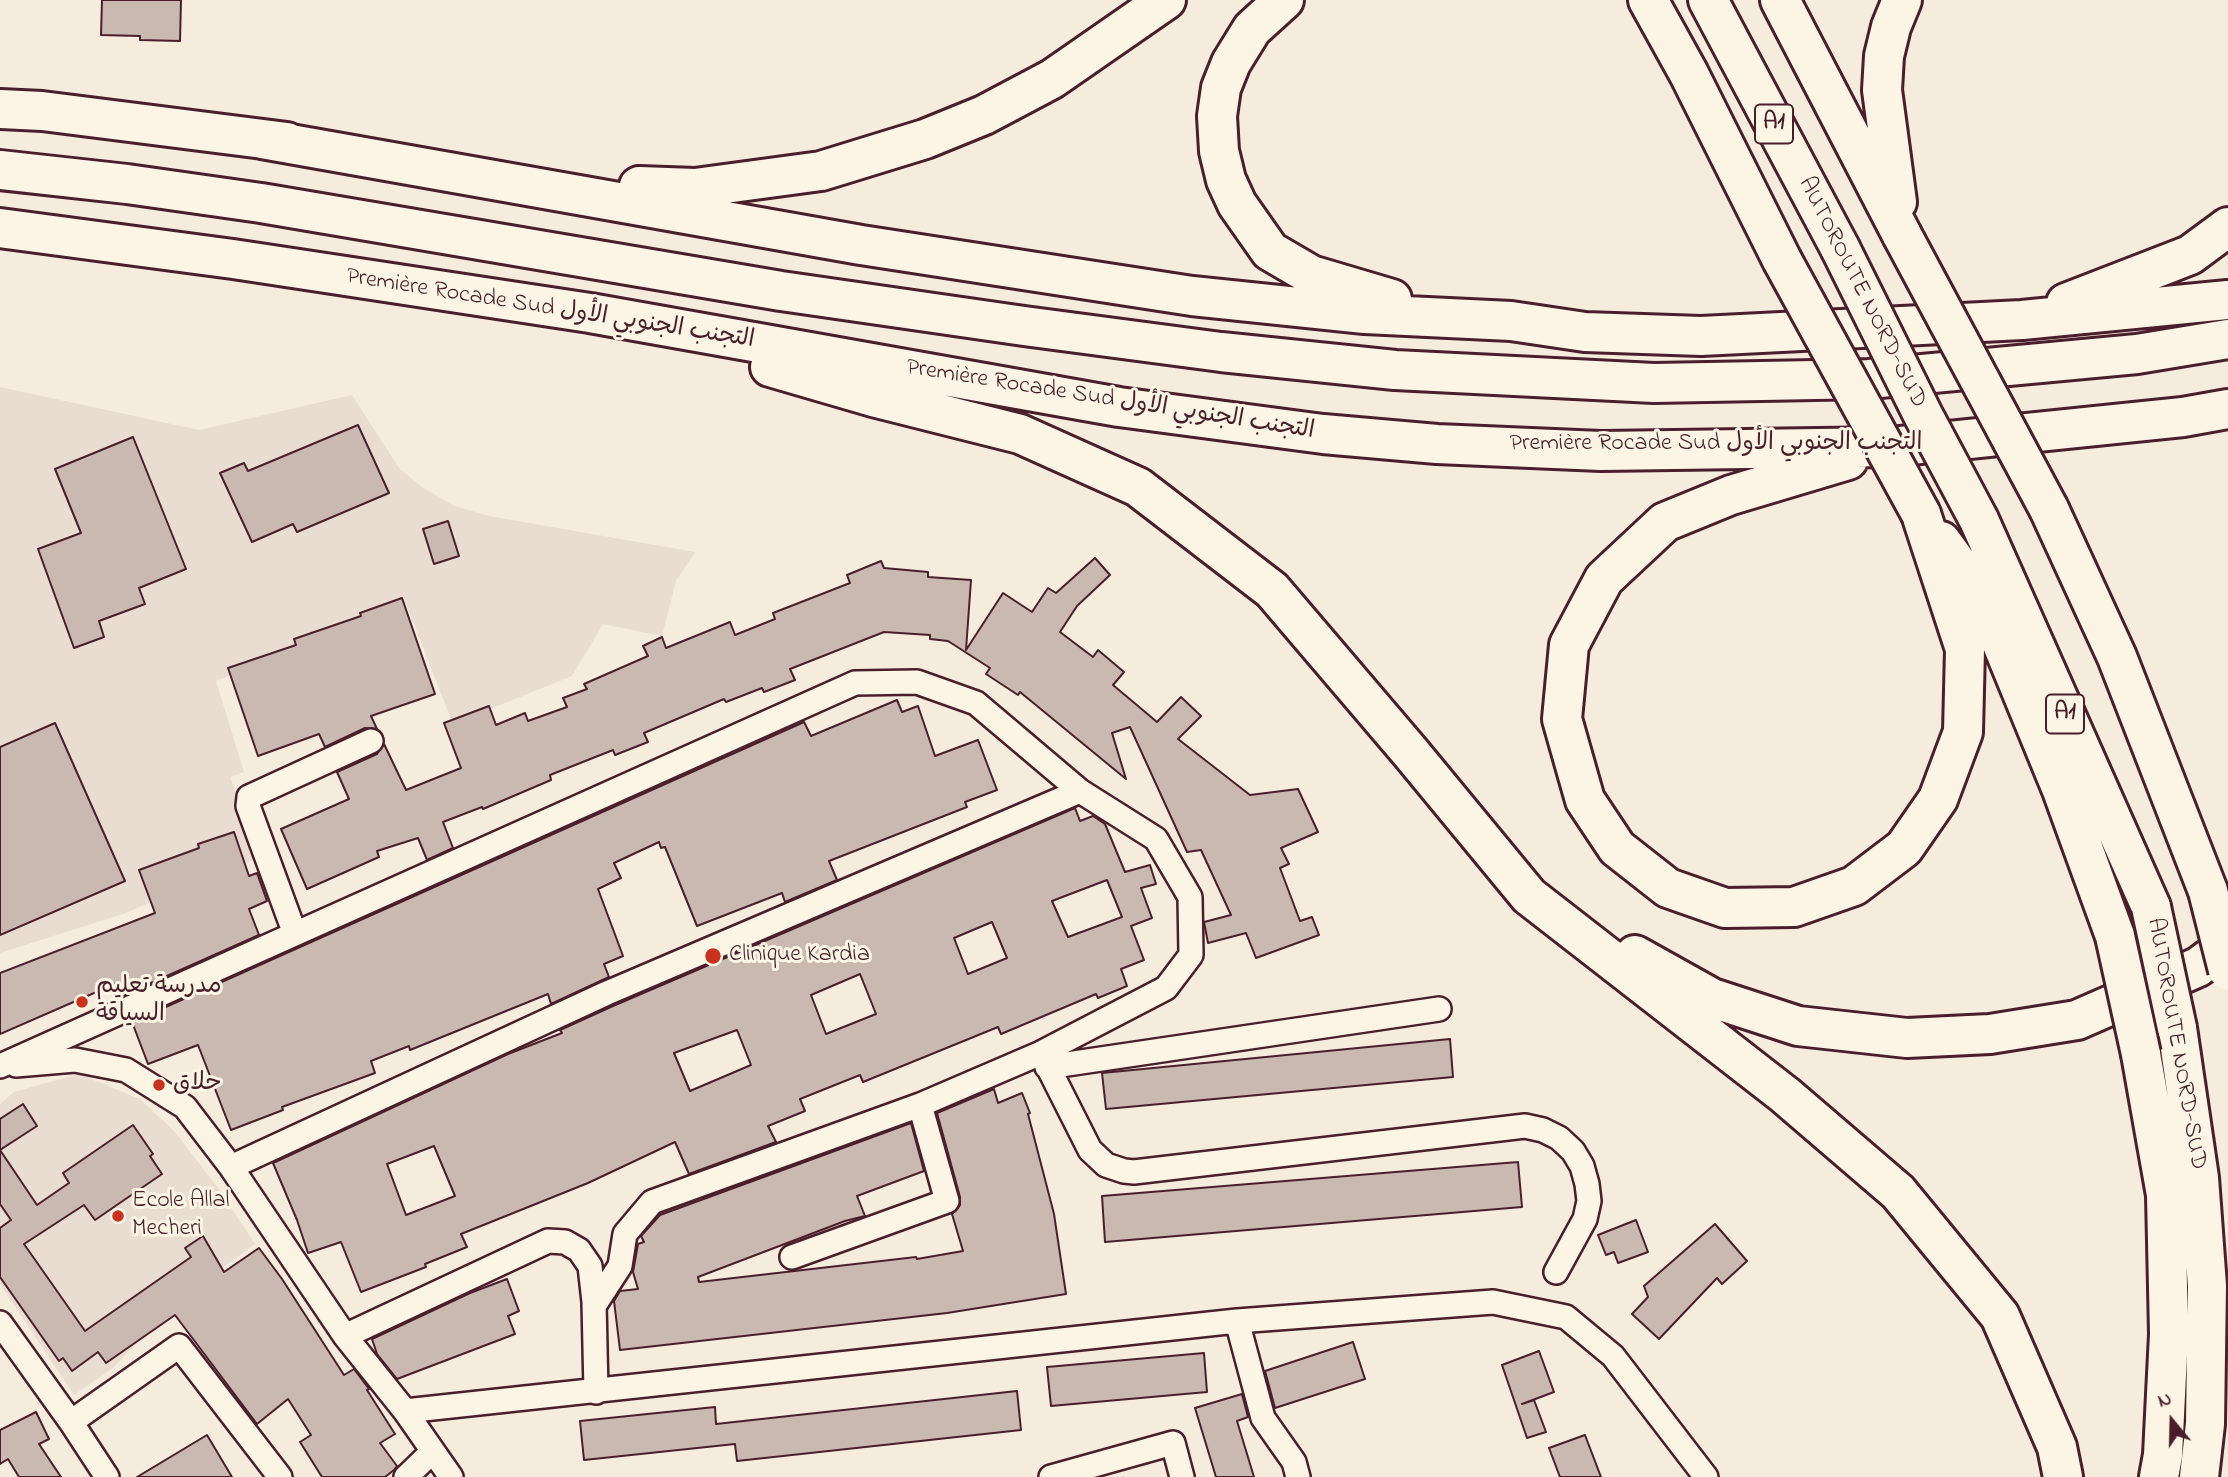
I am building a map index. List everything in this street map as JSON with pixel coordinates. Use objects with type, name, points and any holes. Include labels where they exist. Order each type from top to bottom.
[{"type":"highway","points":[[0,109],[42,111],[640,186],[695,188],[821,171],[925,139],[984,115],[1052,79],[1166,0]]},
{"type":"highway","points":[[1284,0],[1252,29],[1231,63],[1221,88],[1217,116],[1219,151],[1226,180],[1237,204],[1270,251],[1311,275],[1454,317]]},
{"type":"highway","points":[[1629,0],[1662,45],[1705,122],[1732,161]]},
{"type":"highway","points":[[1648,0],[1689,74],[1782,260],[1921,514],[1984,600],[2062,790],[2115,936],[2141,1054],[2166,1195],[2169,1334],[2163,1455],[2159,1477]]},
{"type":"highway","name":"AUTOROUTE NORD-SUD","points":[[1708,0],[1840,248],[1979,520],[2151,907],[2177,1028],[2199,1178],[2207,1286],[2205,1424],[2199,1477]]},
{"type":"highway","points":[[1780,0],[2049,509],[2118,657],[2208,891],[2228,970]]},
{"type":"highway","points":[[1902,0],[1891,27],[1884,56],[1881,90],[1902,235]]},
{"type":"highway","points":[[262,139],[861,246],[1049,275],[1279,306],[1364,314],[1511,321],[1584,332],[1701,336],[2022,320],[2228,300]]},
{"type":"highway","points":[[0,170],[261,203],[780,291],[1221,352],[1395,370],[1654,383],[1869,379],[2137,354],[2228,339]]},
{"type":"highway","points":[[2022,320],[2190,255],[2228,227]]},
{"type":"highway","name":"Première Rocade Sud التجنب الجنوبي الأول","points":[[0,228],[233,259],[590,313],[1119,407],[1323,434],[1437,444],[1601,451],[1891,447],[2183,417],[2228,409]]},
{"type":"highway","points":[[590,313],[873,397],[1020,434],[1138,486],[1272,590],[1529,896],[1785,1095],[1898,1192],[2000,1316],[2057,1447],[2063,1477]]},
{"type":"highway","points":[[1891,447],[1731,495],[1665,522],[1604,579],[1569,645],[1562,719],[1585,800],[1617,848],[1668,888],[1725,908],[1794,907],[1854,886],[1904,848],[1938,799],[1962,732],[1965,649],[1921,514]]},
{"type":"highway","points":[[1529,896],[1712,998],[1798,1026],[1907,1038],[1990,1034],[2077,1020],[2198,967],[2228,945]]},
{"type":"street","points":[[0,1066],[855,683],[917,682],[976,703],[1080,791],[1156,839],[1190,897],[1191,955],[1166,988],[1044,1060],[652,1202],[625,1234],[620,1266],[594,1306]]},
{"type":"street","points":[[295,934],[248,806],[249,797],[371,741]]},
{"type":"street","points":[[232,1167],[607,993],[1080,791]]},
{"type":"street","points":[[1044,1060],[1439,1009]]},
{"type":"street","points":[[0,1066],[75,1060],[127,1070],[186,1107],[232,1167],[345,1336],[405,1411],[451,1477]]},
{"type":"street","points":[[1044,1060],[1090,1150],[1106,1165],[1124,1171],[1134,1172],[1525,1126],[1543,1130],[1559,1138],[1573,1151],[1582,1166],[1589,1201],[1585,1219],[1556,1272]]},
{"type":"street","points":[[792,1257],[947,1201],[920,1105]]},
{"type":"street","points":[[345,1336],[548,1241],[565,1241],[579,1250],[590,1266],[596,1392]]},
{"type":"street","points":[[405,1411],[1237,1321],[1493,1302],[1566,1317],[1613,1356],[1706,1477]]},
{"type":"street","points":[[1237,1321],[1263,1418],[1294,1462],[1298,1477]]},
{"type":"street","points":[[0,1323],[107,1477]]},
{"type":"street","points":[[71,1422],[179,1346],[280,1477]]},
{"type":"street","points":[[1051,1477],[1173,1443],[1182,1477]]},
{"type":"street","points":[[406,1477],[432,1452]]},
{"type":"shaded area","points":[[0,387],[199,430],[352,395],[399,468],[422,487],[454,506],[489,516],[695,552],[676,581],[662,636],[603,624],[572,676],[453,724],[406,604],[216,681],[244,772],[230,777],[260,857],[123,914],[0,953]]},
{"type":"shaded area","name":"Ecole Allal Mecheri","points":[[79,1074],[140,1099],[175,1132],[218,1188],[255,1244],[175,1303],[113,1368],[74,1395],[0,1284],[0,1104],[14,1092]]},
{"type":"building","points":[[102,0],[181,0],[180,41],[101,35]]},
{"type":"building","points":[[358,425],[389,493],[297,532],[293,524],[252,542],[220,473],[244,463],[248,471]]},
{"type":"building","points":[[133,437],[186,569],[139,588],[145,604],[99,621],[104,637],[74,648],[38,549],[81,533],[55,469]]},
{"type":"building","points":[[448,521],[459,556],[434,564],[423,529]]},
{"type":"building","points":[[1095,558],[1110,575],[1077,606],[1060,632],[1093,657],[1098,650],[1124,672],[1113,685],[1157,722],[1181,697],[1201,716],[1178,739],[1250,795],[1298,789],[1318,832],[1281,848],[1289,864],[1280,868],[1300,921],[1312,917],[1319,935],[1256,958],[1246,933],[1208,943],[1204,922],[1231,915],[1201,850],[1187,852],[1130,727],[1112,733],[1126,779],[1020,692],[1018,695],[986,674],[990,668],[948,641],[930,639],[930,635],[884,632],[790,669],[795,680],[764,692],[762,688],[726,702],[724,699],[644,733],[648,742],[615,755],[613,750],[550,775],[551,780],[483,809],[482,807],[443,822],[453,848],[427,860],[418,838],[377,851],[379,857],[307,889],[281,829],[349,799],[337,772],[377,754],[384,744],[406,790],[461,768],[444,723],[489,706],[496,725],[525,713],[528,721],[567,707],[563,698],[587,689],[584,684],[648,656],[643,646],[662,637],[666,648],[730,622],[735,635],[775,619],[773,613],[850,583],[847,575],[881,561],[884,568],[928,572],[928,577],[971,580],[966,650],[1003,593],[1032,612],[1048,588],[1056,593]]},
{"type":"building","points":[[402,598],[435,694],[371,716],[377,729],[365,728],[325,747],[319,734],[258,756],[228,668],[296,645],[294,639],[361,616],[360,613]]},
{"type":"building","points":[[897,700],[902,712],[918,706],[935,756],[978,740],[997,790],[965,802],[967,807],[829,861],[837,880],[785,902],[782,893],[697,926],[665,847],[661,848],[659,842],[614,863],[621,878],[598,889],[623,956],[604,964],[609,977],[551,1004],[548,994],[410,1050],[409,1046],[371,1061],[375,1073],[282,1107],[283,1110],[231,1130],[198,1045],[148,1064],[132,1022],[804,722],[811,736]]},
{"type":"building","points":[[55,723],[125,881],[0,935],[0,747]]},
{"type":"building","points":[[1075,808],[1080,821],[1093,816],[1105,824],[1125,872],[1150,865],[1156,884],[1141,888],[1152,918],[1131,926],[1144,960],[1121,969],[1127,986],[1098,998],[1096,994],[1001,1034],[998,1027],[863,1082],[860,1075],[800,1099],[805,1111],[768,1126],[776,1142],[689,1174],[675,1142],[588,1183],[461,1234],[467,1247],[425,1264],[426,1267],[361,1292],[341,1242],[308,1253],[273,1163],[508,1054],[562,1033],[560,1030]],"holes":[[[1107,880],[1122,917],[1068,937],[1052,901]],[[992,922],[1007,958],[968,974],[954,938]],[[860,974],[876,1014],[826,1034],[811,995]],[[737,1030],[751,1065],[690,1091],[674,1053]],[[434,1146],[455,1196],[406,1215],[387,1164]]]},
{"type":"building","points":[[234,832],[249,876],[257,873],[267,901],[249,909],[259,935],[122,996],[117,983],[0,1034],[0,973],[155,913],[139,870],[199,848],[198,844]]},
{"type":"building","points":[[1450,1039],[1453,1077],[1106,1109],[1102,1073]]},
{"type":"building","points":[[994,1089],[998,1103],[1022,1093],[1030,1113],[1028,1114],[1054,1214],[1066,1294],[947,1313],[620,1350],[614,1301],[620,1291],[638,1289],[633,1272],[638,1244],[644,1242],[641,1236],[660,1215],[911,1123],[924,1171],[857,1196],[865,1216],[845,1221],[698,1277],[699,1282],[917,1259],[963,1251],[952,1214],[960,1205],[960,1197],[937,1113]]},
{"type":"building","points":[[23,1104],[37,1126],[0,1150],[0,1119]]},
{"type":"building","points":[[133,1125],[153,1154],[150,1156],[162,1174],[95,1220],[84,1205],[24,1244],[85,1331],[191,1257],[185,1248],[203,1236],[224,1272],[259,1248],[344,1375],[354,1369],[369,1389],[367,1390],[395,1434],[380,1443],[397,1466],[394,1470],[385,1477],[322,1477],[300,1442],[311,1435],[288,1399],[257,1424],[175,1315],[106,1363],[98,1352],[72,1371],[63,1358],[59,1361],[0,1277],[0,1228],[11,1220],[0,1204],[0,1150],[37,1205],[69,1183],[63,1173]]},
{"type":"building","points":[[1518,1162],[1522,1207],[1105,1242],[1102,1196]]},
{"type":"building","points":[[1636,1220],[1648,1252],[1618,1263],[1614,1252],[1606,1255],[1598,1235]]},
{"type":"building","points":[[1715,1224],[1747,1261],[1722,1284],[1717,1278],[1659,1339],[1632,1314],[1648,1297],[1644,1286]]},
{"type":"building","points":[[507,1279],[519,1311],[508,1316],[515,1334],[397,1379],[377,1354],[372,1339],[470,1293]]},
{"type":"building","points":[[1353,1342],[1365,1379],[1275,1408],[1265,1371]]},
{"type":"building","points":[[1539,1351],[1554,1392],[1522,1404],[1534,1400],[1546,1432],[1527,1438],[1502,1365]]},
{"type":"building","points":[[1204,1353],[1207,1392],[1051,1406],[1047,1367]]},
{"type":"building","points":[[1017,1391],[1021,1430],[737,1461],[735,1444],[584,1460],[580,1421],[715,1407],[716,1424]]},
{"type":"building","points":[[1242,1394],[1248,1417],[1237,1421],[1254,1477],[1216,1477],[1195,1408]]},
{"type":"building","points":[[36,1412],[49,1439],[39,1444],[61,1477],[19,1477],[8,1459],[0,1464],[0,1430]]},
{"type":"building","points":[[207,1435],[232,1477],[137,1477]]},
{"type":"building","points":[[1585,1435],[1601,1477],[1560,1477],[1549,1448]]},
{"type":"place","name":"Clinique Kardia","points":[[713,956]]},
{"type":"place","name":"مدرسة تعليم السياقة","points":[[82,1002]]},
{"type":"place","name":"حلاق","points":[[159,1085]]},
{"type":"place","name":"Ecole Allal Mecheri","points":[[118,1216]]}]
